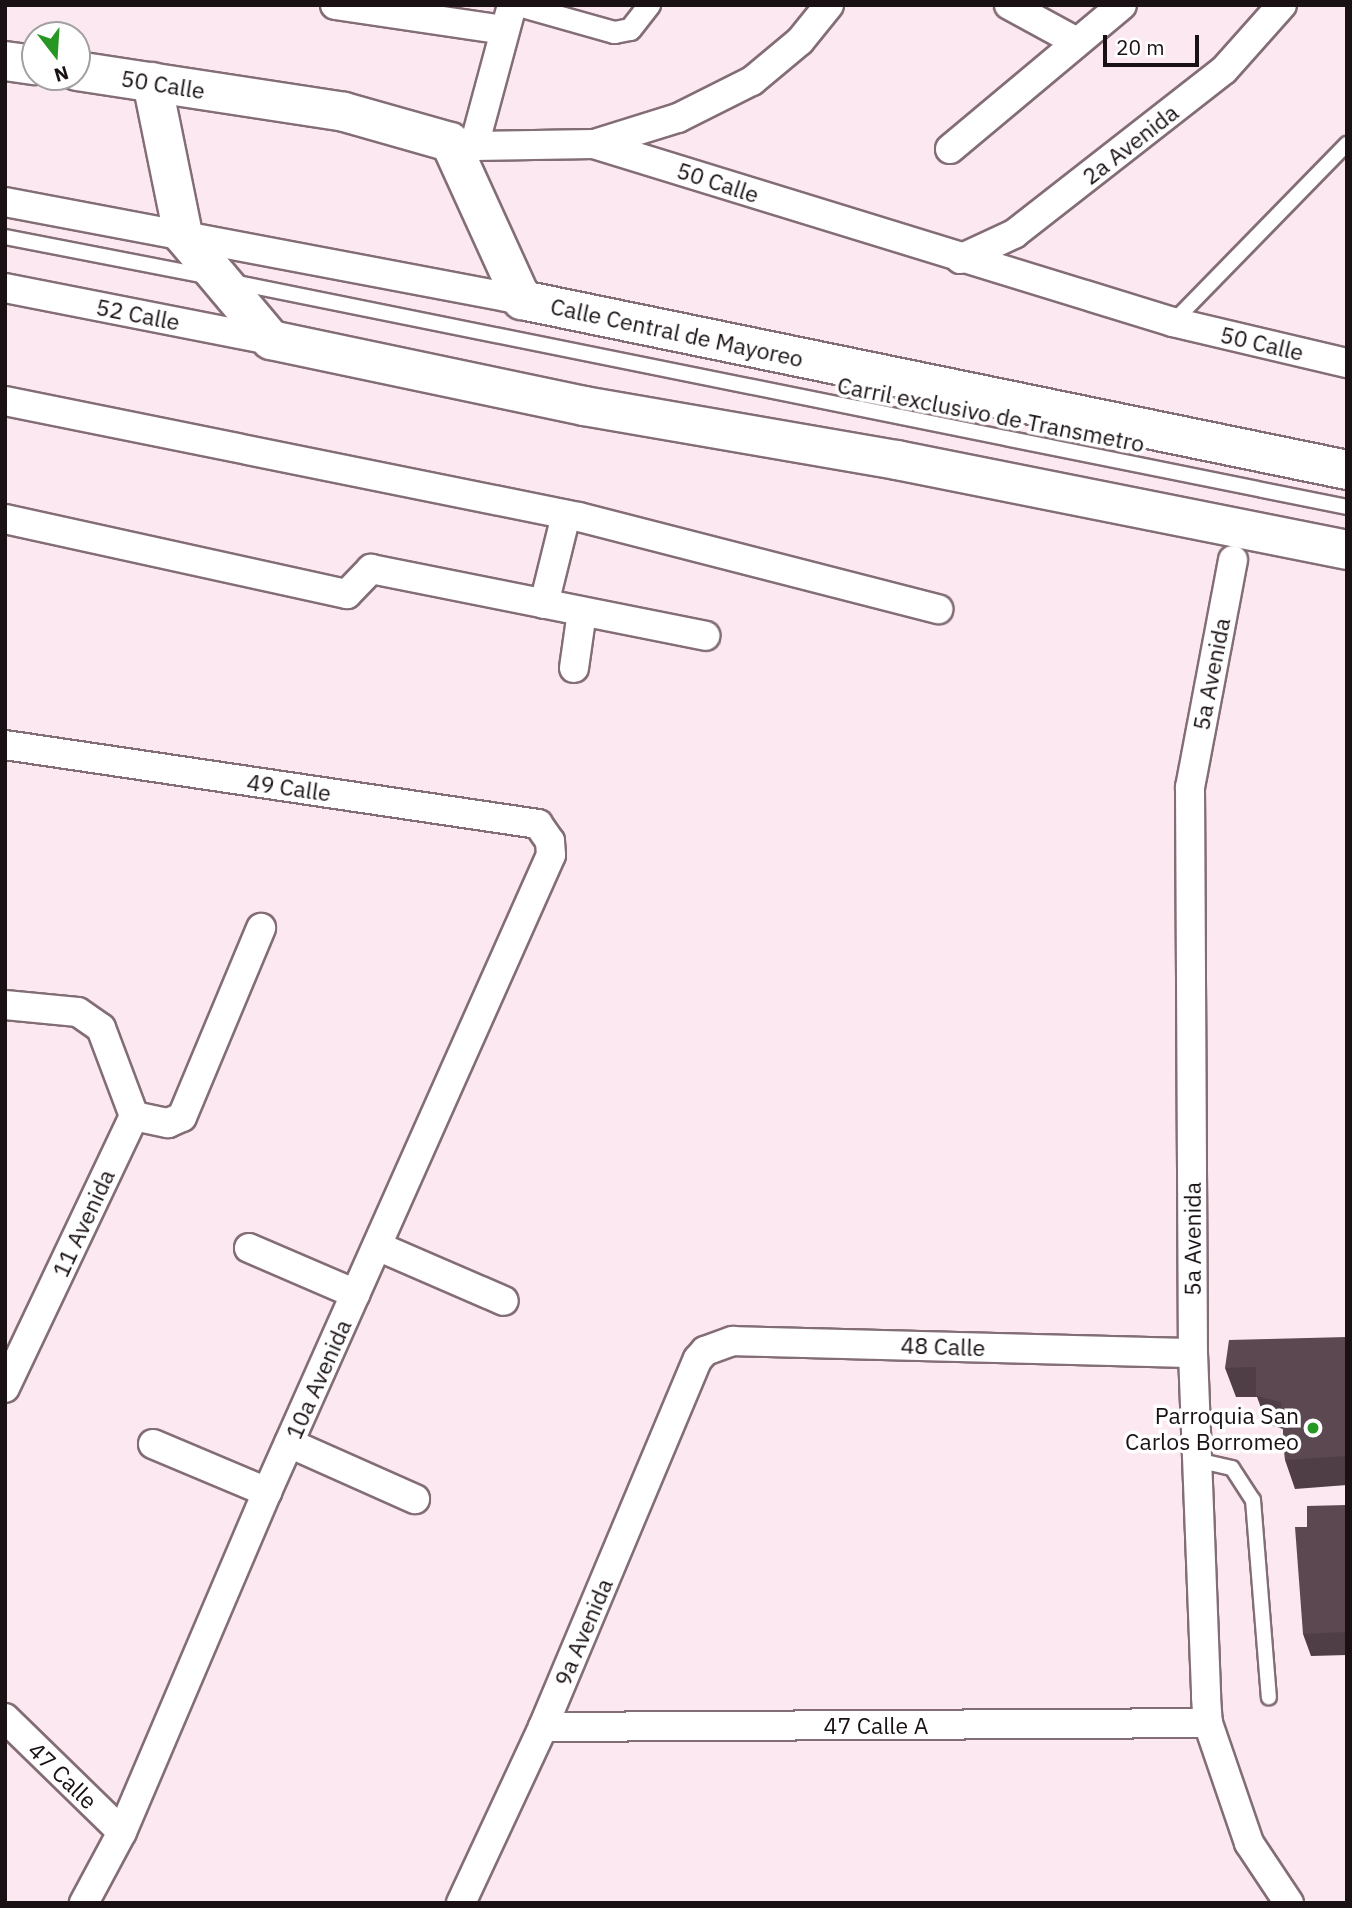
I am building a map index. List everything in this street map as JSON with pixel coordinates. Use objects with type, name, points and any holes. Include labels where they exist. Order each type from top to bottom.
[{"type":"main road","name":"50 Calle","points":[[91,73],[344,113],[462,144]]},
{"type":"main road","points":[[152,82],[183,235],[215,278],[271,340],[584,406],[897,460],[1347,550]]},
{"type":"main road","points":[[462,144],[522,300]]},
{"type":"main road","name":"Calle Central de Mayoreo","points":[[522,300],[1347,470]]},
{"type":"street","points":[[335,5],[508,18],[462,144]]},
{"type":"street","points":[[518,5],[614,32],[630,29],[649,5]]},
{"type":"street","points":[[594,144],[678,118],[752,81],[800,41],[829,5]]},
{"type":"street","points":[[1009,5],[1077,42]]},
{"type":"street","points":[[950,149],[1122,5]]},
{"type":"street","name":"2a Avenida","points":[[960,258],[1014,234],[1224,70],[1282,5]]},
{"type":"street","name":"50 Calle","points":[[462,144],[594,144],[1173,323],[1347,363]]},
{"type":"street","name":"Calle Central de Mayoreo","points":[[5,202],[522,300]]},
{"type":"street","name":"52 Calle","points":[[5,288],[271,340]]},
{"type":"street","points":[[5,401],[566,515],[938,609]]},
{"type":"street","points":[[544,604],[566,515]]},
{"type":"street","points":[[5,519],[347,594],[371,569],[705,636]]},
{"type":"street","name":"5a Avenida","points":[[1233,560],[1190,787],[1193,1353],[1197,1460],[1208,1723],[1249,1843],[1289,1903]]},
{"type":"street","points":[[574,668],[582,612]]},
{"type":"street","name":"49 Calle","points":[[5,745],[538,824],[550,841],[551,855]]},
{"type":"street","name":"10a Avenida","points":[[85,1903],[122,1832],[267,1492],[551,855]]},
{"type":"street","points":[[5,1004],[79,1012],[101,1028],[114,1055],[134,1116],[168,1123],[182,1117],[261,928]]},
{"type":"street","name":"11 Avenida","points":[[5,1388],[134,1116]]},
{"type":"street","points":[[377,1245],[504,1301]]},
{"type":"street","points":[[249,1248],[356,1294]]},
{"type":"street","name":"48 Calle","points":[[698,1359],[718,1344],[733,1341],[1193,1353]]},
{"type":"street","name":"9a Avenida","points":[[461,1903],[543,1727],[698,1359]]},
{"type":"street","points":[[289,1443],[415,1499]]},
{"type":"street","points":[[153,1444],[267,1492]]},
{"type":"street","name":"47 Calle","points":[[5,1718],[122,1832]]},
{"type":"street","name":"47 Calle A","points":[[543,1727],[1208,1723]]},
{"type":"lane","points":[[1173,323],[1347,144]]},
{"type":"lane","name":"Carril exclusivo de Transmetro","points":[[5,237],[1347,507]]},
{"type":"lane","points":[[1197,1460],[1232,1468],[1252,1500],[1269,1697]]},
{"type":"building","name":"Parroquia San Carlos Borromeo","points":[[1347,1337],[1347,1456],[1285,1460],[1281,1402],[1256,1396],[1256,1367],[1225,1368],[1229,1340]]},
{"type":"building","points":[[1347,1505],[1347,1632],[1303,1634],[1295,1527],[1307,1527],[1307,1506]]},
{"type":"place","name":"Parroquia San Carlos Borromeo","points":[[1313,1428]]}]
